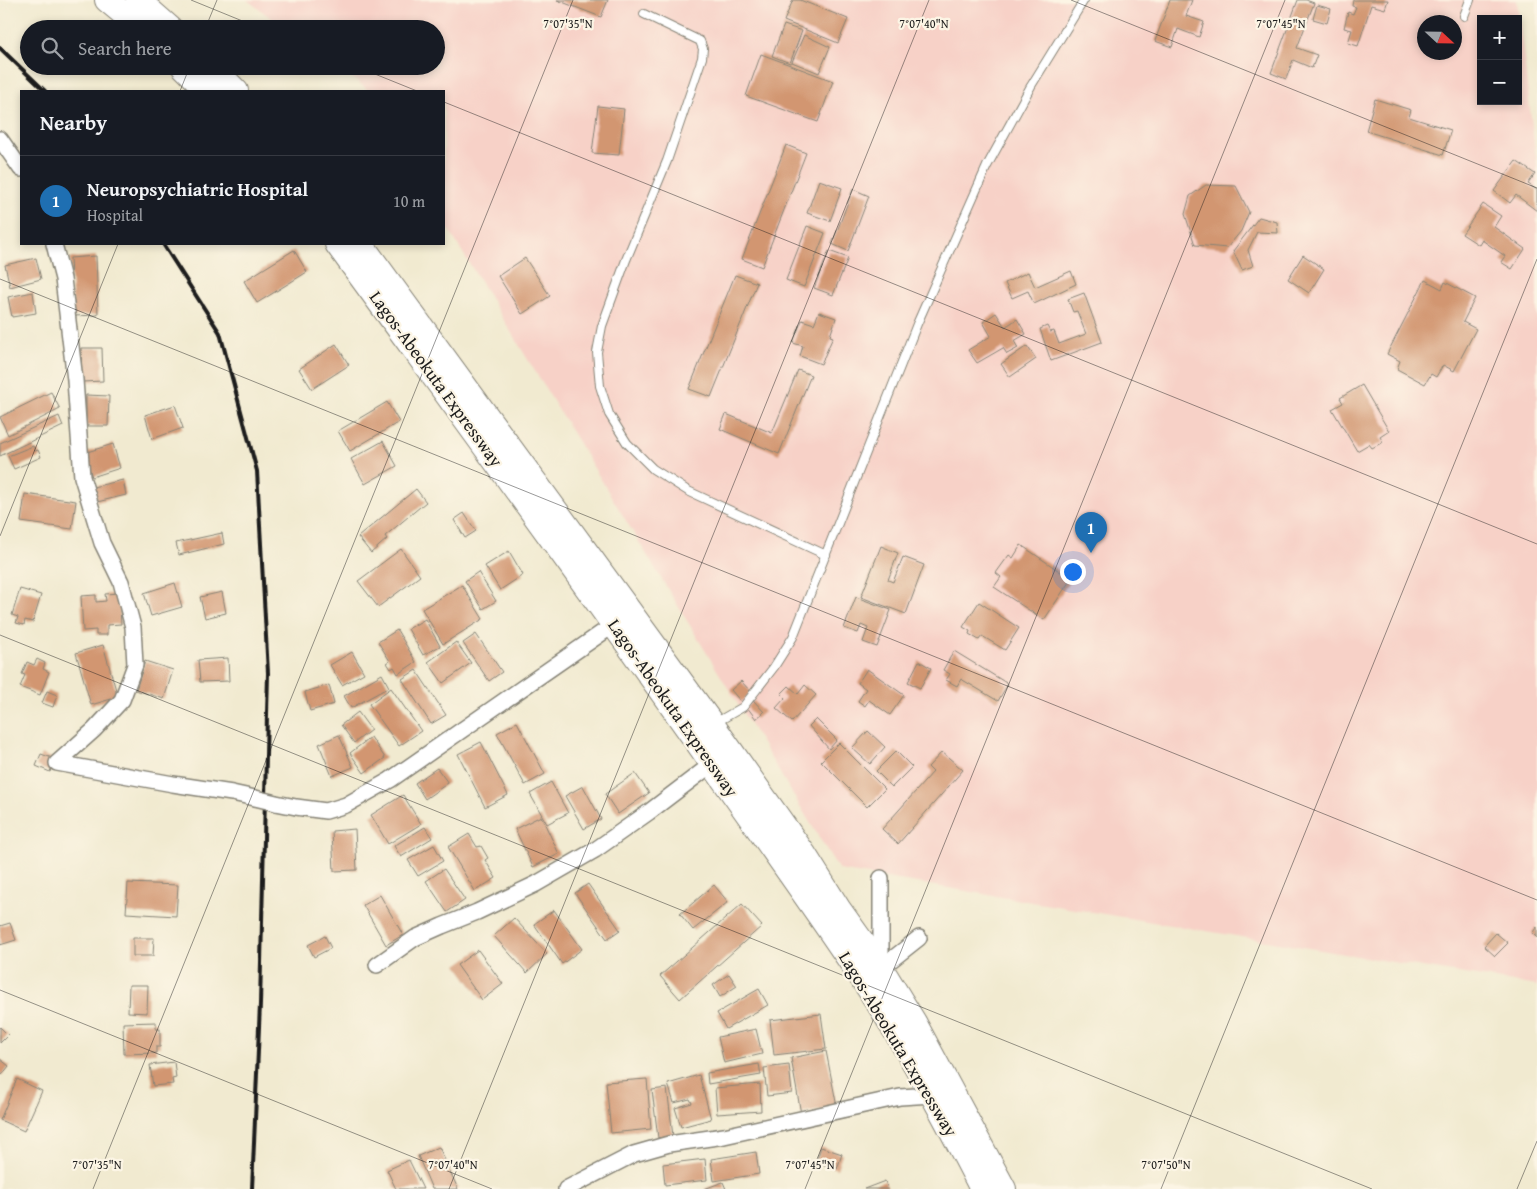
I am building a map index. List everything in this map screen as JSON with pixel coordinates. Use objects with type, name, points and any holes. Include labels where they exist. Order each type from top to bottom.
[{"type":"highway","points":[[107,0],[131,20]]},
{"type":"highway","points":[[138,0],[161,20]]},
{"type":"highway","points":[[192,75],[207,90]]},
{"type":"highway","points":[[220,75],[235,90]]},
{"type":"highway","name":"Lagos-Abeokuta Expressway","points":[[337,245],[616,627],[870,991],[932,1095],[982,1189]]},
{"type":"highway","name":"Lagos-Abeokuta Expressway","points":[[362,245],[712,724],[804,854],[838,908],[881,968],[940,1070],[1004,1189]]},
{"type":"street","points":[[0,139],[20,168]]},
{"type":"street","points":[[54,245],[63,280],[75,380],[82,477],[102,543],[121,582],[133,627],[135,665],[122,700],[94,730],[57,763],[326,811],[346,805],[390,780],[606,630],[616,627]]},
{"type":"street","points":[[377,965],[415,938],[477,912],[536,884],[594,850],[649,812],[712,764]]},
{"type":"street","points":[[880,878],[881,968]]},
{"type":"street","points":[[881,968],[919,938]]},
{"type":"street","points":[[566,1189],[634,1154],[669,1144],[724,1136],[900,1097],[932,1095]]},
{"type":"lane","points":[[712,724],[743,707],[774,667],[793,637],[917,324],[987,166],[1031,86],[1084,0]]},
{"type":"lane","points":[[1464,16],[1470,0]]},
{"type":"lane","points":[[644,14],[700,42],[704,49],[667,161],[626,260],[602,326],[597,352],[600,386],[609,414],[626,443],[654,468],[674,482],[688,491],[826,555]]},
{"type":"shaded area","points":[[247,0],[1517,0],[1519,15],[1477,15],[1477,105],[1522,105],[1522,42],[1537,167],[1537,986],[839,870],[445,224],[445,90],[367,90],[349,75],[445,75],[445,20],[274,20]]},
{"type":"building","points":[[557,0],[608,0],[601,17]]},
{"type":"building","points":[[793,0],[800,0],[848,19],[838,43],[784,21]]},
{"type":"building","points":[[1170,0],[1192,0],[1186,16],[1204,22],[1199,37],[1178,29],[1172,47],[1155,41]]},
{"type":"building","points":[[1298,0],[1314,3],[1297,48],[1317,55],[1312,68],[1293,60],[1286,79],[1271,73]]},
{"type":"building","points":[[1353,0],[1388,0],[1385,9],[1371,5],[1358,46],[1348,43],[1352,30],[1344,28],[1348,12],[1353,14],[1356,7],[1352,6]]},
{"type":"building","points":[[1317,5],[1331,9],[1327,23],[1313,19]]},
{"type":"building","points":[[784,25],[802,31],[790,63],[772,56]]},
{"type":"building","points":[[804,35],[830,47],[819,73],[792,62]]},
{"type":"building","points":[[761,54],[833,81],[818,122],[746,96]]},
{"type":"building","points":[[1375,99],[1411,110],[1409,117],[1451,130],[1443,155],[1366,131]]},
{"type":"building","points":[[598,106],[624,109],[619,155],[592,153]]},
{"type":"building","points":[[786,145],[806,153],[762,267],[742,259]]},
{"type":"building","points":[[1516,161],[1535,174],[1528,184],[1537,190],[1537,211],[1516,195],[1510,203],[1494,191]]},
{"type":"building","points":[[819,180],[842,188],[830,221],[807,213]]},
{"type":"building","points":[[1206,185],[1236,186],[1249,212],[1241,231],[1227,248],[1195,245],[1185,214],[1190,196]]},
{"type":"building","points":[[853,189],[869,196],[848,251],[832,244]]},
{"type":"building","points":[[1483,204],[1501,216],[1494,227],[1525,249],[1512,269],[1501,262],[1505,256],[1482,240],[1479,245],[1462,234]]},
{"type":"building","points":[[1259,217],[1277,222],[1278,233],[1257,232],[1248,250],[1253,266],[1242,270],[1233,251]]},
{"type":"building","points":[[807,226],[825,233],[804,287],[786,280]]},
{"type":"building","points":[[294,250],[307,272],[257,303],[244,281]]},
{"type":"building","points":[[829,251],[848,258],[833,295],[814,288]]},
{"type":"building","points":[[1303,255],[1324,269],[1309,293],[1288,279]]},
{"type":"building","points":[[96,256],[98,315],[73,316],[70,258]]},
{"type":"building","points":[[36,258],[41,279],[10,287],[5,265]]},
{"type":"building","points":[[525,258],[550,296],[522,314],[498,276]]},
{"type":"building","points":[[1071,271],[1076,284],[1034,304],[1028,291],[1012,298],[1005,283],[1028,272],[1035,287]]},
{"type":"building","points":[[735,275],[757,283],[711,397],[689,389]]},
{"type":"building","points":[[1425,280],[1442,289],[1445,282],[1475,298],[1463,322],[1476,329],[1454,371],[1443,365],[1436,377],[1431,374],[1425,384],[1397,369],[1400,361],[1387,354]]},
{"type":"building","points":[[33,292],[36,313],[12,317],[8,297]]},
{"type":"building","points":[[1084,293],[1102,342],[1051,361],[1040,329],[1047,326],[1050,332],[1054,331],[1059,344],[1086,334],[1077,311],[1073,312],[1068,299]]},
{"type":"building","points":[[819,312],[836,318],[830,336],[833,337],[821,364],[800,356],[803,346],[793,343],[802,320],[814,324]]},
{"type":"building","points":[[996,313],[1005,327],[1017,319],[1026,334],[1014,341],[1018,348],[1007,354],[1003,348],[977,363],[968,350],[991,336],[983,322]]},
{"type":"building","points":[[336,344],[349,365],[312,389],[299,369]]},
{"type":"building","points":[[1027,346],[1036,359],[1010,377],[1001,364]]},
{"type":"building","points":[[81,348],[102,348],[103,381],[82,382]]},
{"type":"building","points":[[798,370],[811,375],[779,454],[720,429],[726,414],[772,433]]},
{"type":"building","points":[[1362,385],[1389,431],[1380,437],[1383,442],[1372,448],[1369,444],[1357,451],[1332,409],[1343,403],[1340,398]]},
{"type":"building","points":[[51,392],[60,409],[8,435],[0,417]]},
{"type":"building","points":[[86,395],[109,396],[108,426],[86,426]]},
{"type":"building","points":[[387,402],[399,422],[350,451],[338,431]]},
{"type":"building","points":[[175,405],[183,428],[152,439],[145,415]]},
{"type":"building","points":[[59,416],[63,426],[0,456],[0,443]]},
{"type":"building","points":[[383,441],[397,466],[365,484],[351,459]]},
{"type":"building","points":[[113,444],[120,468],[92,477],[84,453]]},
{"type":"building","points":[[33,446],[35,451],[38,450],[41,457],[14,469],[8,456]]},
{"type":"building","points":[[123,480],[126,495],[97,502],[93,487]]},
{"type":"building","points":[[416,489],[426,502],[385,536],[387,539],[371,553],[358,537]]},
{"type":"building","points":[[25,494],[76,501],[72,529],[21,522]]},
{"type":"building","points":[[464,513],[476,531],[465,538],[454,520]]},
{"type":"building","points":[[222,533],[224,544],[179,555],[176,543]]},
{"type":"building","points":[[1021,545],[1071,579],[1044,620],[994,587],[1001,577],[996,573],[1009,555],[1013,558]]},
{"type":"building","points":[[881,546],[898,553],[888,580],[893,582],[903,557],[924,565],[906,614],[861,597]]},
{"type":"building","points":[[401,549],[420,576],[378,607],[358,581]]},
{"type":"building","points":[[509,551],[523,575],[500,590],[485,566]]},
{"type":"building","points":[[478,572],[496,601],[483,609],[465,581]]},
{"type":"building","points":[[175,583],[182,607],[151,616],[144,593]]},
{"type":"building","points":[[462,585],[483,619],[443,644],[422,609]]},
{"type":"building","points":[[20,589],[41,595],[33,622],[25,620],[24,625],[16,623],[18,617],[12,615]]},
{"type":"building","points":[[222,592],[226,613],[205,618],[200,597]]},
{"type":"building","points":[[119,593],[121,624],[107,625],[107,635],[96,635],[96,630],[83,631],[81,596],[96,595],[96,602],[106,601],[105,594]]},
{"type":"building","points":[[856,597],[891,610],[877,647],[863,642],[868,628],[861,625],[858,633],[844,628]]},
{"type":"building","points":[[979,602],[1019,628],[1005,650],[982,636],[979,640],[969,634],[970,631],[963,627]]},
{"type":"building","points":[[425,619],[440,646],[423,655],[408,629]]},
{"type":"building","points":[[397,630],[416,662],[398,674],[394,667],[391,669],[387,663],[390,661],[378,642]]},
{"type":"building","points":[[476,634],[502,672],[489,681],[463,643]]},
{"type":"building","points":[[456,642],[471,663],[443,683],[428,662]]},
{"type":"building","points":[[103,645],[118,697],[91,705],[76,653]]},
{"type":"building","points":[[954,651],[1008,684],[998,701],[961,679],[957,686],[946,680],[950,674],[943,670]]},
{"type":"building","points":[[352,652],[364,673],[342,685],[330,665]]},
{"type":"building","points":[[228,658],[229,681],[200,682],[198,660]]},
{"type":"building","points":[[37,659],[45,663],[43,669],[49,672],[40,695],[20,687],[25,675],[22,674],[27,662],[34,665]]},
{"type":"building","points":[[145,661],[173,670],[164,699],[136,690]]},
{"type":"building","points":[[919,661],[931,668],[920,688],[908,682]]},
{"type":"building","points":[[867,669],[904,695],[890,715],[869,700],[865,706],[858,701],[866,689],[858,683]]},
{"type":"building","points":[[416,670],[446,715],[431,724],[402,679]]},
{"type":"building","points":[[382,674],[389,687],[351,708],[344,696]]},
{"type":"building","points":[[741,681],[751,692],[741,702],[731,690]]},
{"type":"building","points":[[329,685],[334,704],[310,711],[305,692]]},
{"type":"building","points":[[805,685],[816,695],[792,722],[776,708],[785,698],[781,694],[789,686],[798,694]]},
{"type":"building","points":[[391,688],[421,731],[399,746],[369,704]]},
{"type":"building","points":[[47,691],[57,695],[53,707],[42,703]]},
{"type":"building","points":[[754,701],[764,712],[756,719],[747,707]]},
{"type":"building","points":[[358,712],[371,730],[354,743],[341,725]]},
{"type":"building","points":[[816,719],[837,740],[829,749],[809,726]]},
{"type":"building","points":[[517,722],[545,774],[525,785],[497,733]]},
{"type":"building","points":[[868,731],[885,747],[870,764],[852,748]]},
{"type":"building","points":[[339,735],[353,767],[332,776],[319,744]]},
{"type":"building","points":[[371,737],[385,758],[364,773],[350,753]]},
{"type":"building","points":[[481,742],[508,795],[485,807],[458,754]]},
{"type":"building","points":[[839,743],[885,789],[867,807],[821,761]]},
{"type":"building","points":[[896,751],[912,767],[892,787],[876,771]]},
{"type":"building","points":[[942,752],[963,770],[898,844],[882,829],[933,772],[928,767]]},
{"type":"building","points":[[41,754],[55,759],[50,772],[36,766]]},
{"type":"building","points":[[437,768],[448,783],[425,799],[415,783]]},
{"type":"building","points":[[635,773],[649,793],[618,814],[605,794]]},
{"type":"building","points":[[551,782],[568,813],[547,824],[530,794]]},
{"type":"building","points":[[583,786],[601,819],[584,829],[565,796]]},
{"type":"building","points":[[403,795],[421,824],[388,844],[371,815]]},
{"type":"building","points":[[541,816],[559,854],[533,867],[515,829]]},
{"type":"building","points":[[425,827],[432,838],[401,857],[394,846]]},
{"type":"building","points":[[355,829],[357,870],[334,871],[332,831]]},
{"type":"building","points":[[469,834],[477,847],[481,846],[488,858],[485,860],[496,878],[475,891],[448,847]]},
{"type":"building","points":[[434,845],[443,861],[418,876],[408,860]]},
{"type":"building","points":[[444,869],[465,900],[447,912],[426,881]]},
{"type":"building","points":[[128,883],[178,885],[176,916],[126,913]]},
{"type":"building","points":[[588,884],[620,930],[607,939],[575,893]]},
{"type":"building","points":[[714,885],[728,902],[693,930],[680,914]]},
{"type":"building","points":[[380,895],[403,935],[386,945],[363,905]]},
{"type":"building","points":[[742,904],[762,926],[680,999],[660,976]]},
{"type":"building","points":[[554,910],[582,949],[562,964],[534,924]]},
{"type":"building","points":[[514,918],[547,954],[527,973],[494,936]]},
{"type":"building","points":[[10,923],[16,940],[0,945],[0,926]]},
{"type":"building","points":[[1537,927],[1537,938],[1532,933]]},
{"type":"building","points":[[1496,933],[1508,943],[1495,956],[1484,946]]},
{"type":"building","points":[[325,936],[331,948],[314,957],[308,945]]},
{"type":"building","points":[[133,938],[154,938],[153,956],[133,956]]},
{"type":"building","points":[[478,950],[503,984],[482,1000],[457,965]]},
{"type":"building","points":[[729,974],[737,986],[720,997],[713,985]]},
{"type":"building","points":[[129,985],[148,985],[147,1013],[128,1012]]},
{"type":"building","points":[[759,989],[768,1005],[726,1029],[717,1013]]},
{"type":"building","points":[[821,1014],[826,1049],[774,1055],[770,1020]]},
{"type":"building","points":[[156,1022],[156,1029],[160,1029],[160,1047],[156,1047],[156,1053],[124,1054],[123,1023]]},
{"type":"building","points":[[0,1027],[8,1035],[0,1043]]},
{"type":"building","points":[[756,1029],[762,1054],[724,1063],[718,1037]]},
{"type":"building","points":[[826,1051],[837,1107],[801,1114],[791,1058]]},
{"type":"building","points":[[0,1059],[9,1066],[2,1075],[0,1074]]},
{"type":"building","points":[[174,1062],[176,1078],[172,1079],[173,1084],[153,1086],[150,1065]]},
{"type":"building","points":[[759,1064],[761,1075],[708,1084],[707,1073]]},
{"type":"building","points":[[789,1065],[792,1093],[767,1096],[764,1068]]},
{"type":"building","points":[[699,1075],[711,1119],[681,1127],[675,1108],[692,1103],[690,1099],[674,1103],[668,1084]]},
{"type":"building","points":[[17,1079],[42,1091],[24,1131],[0,1120]]},
{"type":"building","points":[[647,1079],[651,1129],[611,1133],[606,1082]]},
{"type":"building","points":[[760,1084],[761,1111],[717,1114],[715,1088]]},
{"type":"building","points":[[667,1088],[673,1136],[658,1138],[652,1090]]},
{"type":"building","points":[[439,1147],[458,1189],[432,1189],[418,1156]]},
{"type":"building","points":[[821,1147],[842,1154],[837,1169],[816,1162]]},
{"type":"building","points":[[756,1152],[759,1174],[714,1181],[711,1159]]},
{"type":"building","points":[[705,1159],[707,1180],[665,1185],[663,1164]]},
{"type":"building","points":[[409,1160],[423,1189],[396,1189],[387,1170]]},
{"type":"building","points":[[885,1181],[888,1189],[864,1189]]},
{"type":"building","points":[[723,1182],[726,1189],[704,1189]]},
{"type":"railway","points":[[0,48],[20,67]]},
{"type":"railway","points":[[28,75],[44,90]]},
{"type":"railway","points":[[164,245],[220,333],[257,471],[268,673],[260,1004],[252,1189]]},
{"type":"place","name":"Neuropsychiatric Hospital","points":[[1091,553]]}]
